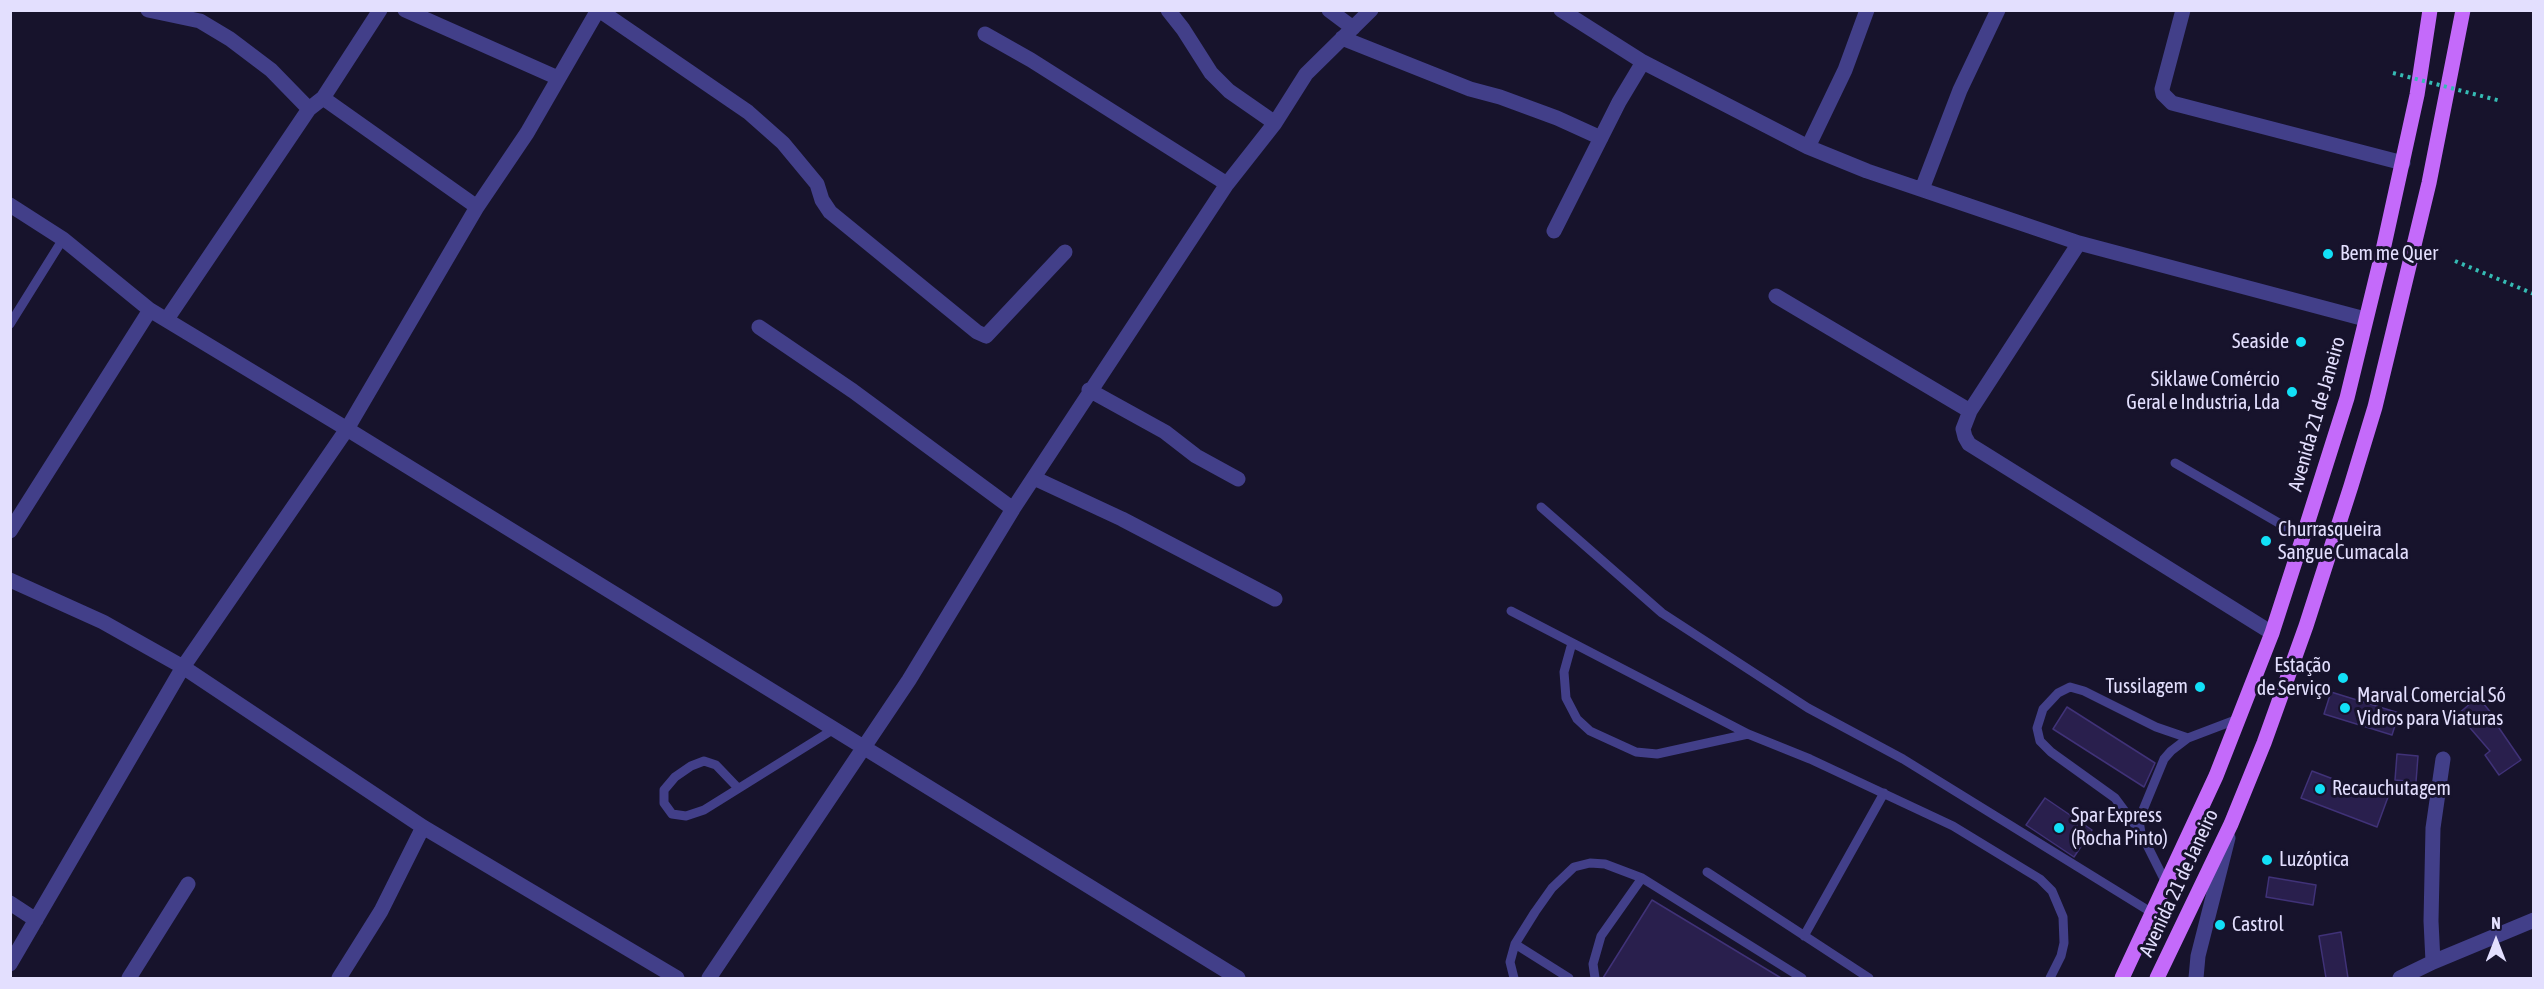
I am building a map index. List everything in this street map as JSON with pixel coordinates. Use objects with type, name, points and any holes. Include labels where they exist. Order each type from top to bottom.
[{"type":"main road","name":"Avenida 21 de Janeiro","points":[[2122,978],[2154,915],[2216,776],[2272,633],[2303,537],[2347,398],[2403,163],[2430,10]]},
{"type":"main road","name":"Avenida 21 de Janeiro","points":[[2157,978],[2231,824],[2306,627],[2375,407],[2429,183],[2463,10]]},
{"type":"street","points":[[147,10],[202,16],[271,70],[309,110]]},
{"type":"street","points":[[167,319],[309,110],[323,98],[380,10]]},
{"type":"street","points":[[405,10],[558,78]]},
{"type":"street","points":[[10,964],[183,667],[347,429],[477,207],[527,133],[599,10],[748,112],[783,143],[817,184],[822,200],[830,212],[977,332],[986,336],[1065,252]]},
{"type":"street","points":[[1168,10],[1211,73],[1229,91],[1275,123]]},
{"type":"street","points":[[1329,10],[1348,33],[1459,86],[1500,97],[1557,118],[1601,138]]},
{"type":"street","points":[[709,978],[909,680],[1013,509],[1089,390],[1227,184],[1275,123],[1306,74],[1371,10]]},
{"type":"street","points":[[1561,10],[1643,62],[1808,147],[1867,171],[2079,243],[2365,319]]},
{"type":"street","points":[[1808,147],[1845,70],[1868,10]]},
{"type":"street","points":[[1922,189],[1960,90],[1998,10]]},
{"type":"street","points":[[2183,10],[2162,89],[2163,94],[2172,103],[2403,163]]},
{"type":"street","points":[[985,34],[1068,83],[1227,184]]},
{"type":"street","points":[[1554,231],[1643,62]]},
{"type":"street","points":[[323,98],[477,207]]},
{"type":"street","points":[[10,205],[63,239],[150,310],[1238,978]]},
{"type":"street","points":[[2079,243],[1970,411],[1963,429],[1969,444],[2272,633]]},
{"type":"street","points":[[1776,296],[1970,411]]},
{"type":"street","points":[[10,531],[150,310]]},
{"type":"street","points":[[759,327],[853,391],[1013,509]]},
{"type":"street","points":[[1089,390],[1165,432],[1196,456],[1238,479]]},
{"type":"street","points":[[1034,478],[1122,519],[1275,599]]},
{"type":"street","points":[[10,580],[103,622],[183,667],[423,827],[677,978]]},
{"type":"street","points":[[2433,962],[2431,921],[2433,828],[2443,759]]},
{"type":"street","points":[[2196,978],[2198,956],[2231,824]]},
{"type":"street","points":[[339,978],[381,911],[423,827]]},
{"type":"street","points":[[129,978],[188,884]]},
{"type":"street","points":[[10,903],[36,920]]},
{"type":"street","points":[[2403,978],[2433,962],[2534,920]]},
{"type":"lane","points":[[10,324],[63,239]]},
{"type":"lane","points":[[2175,463],[2303,537]]},
{"type":"lane","points":[[1541,507],[1662,613],[1808,708],[1903,759],[2154,915]]},
{"type":"lane","points":[[1511,612],[1748,734],[1810,759],[1961,831],[2040,879],[2052,891],[2063,917],[2064,943],[2061,956],[2050,978]]},
{"type":"lane","points":[[1572,643],[1564,672],[1566,698],[1577,719],[1590,731],[1636,752],[1657,754],[1748,734]]},
{"type":"lane","points":[[2167,885],[2141,833],[2115,798],[2051,752],[2040,741],[2037,728],[2043,709],[2058,693],[2070,687],[2084,691],[2156,727],[2188,738]]},
{"type":"lane","points":[[2141,833],[2139,821],[2164,759],[2170,751],[2188,738],[2238,719]]},
{"type":"lane","points":[[738,788],[716,765],[704,761],[691,766],[675,777],[664,790],[664,804],[672,814],[686,816],[725,799],[738,788],[834,729]]},
{"type":"lane","points":[[1804,936],[1884,793]]},
{"type":"lane","points":[[1514,978],[1510,962],[1515,944],[1552,888],[1574,867],[1590,863],[1605,864],[1642,878],[1802,978]]},
{"type":"lane","points":[[1707,872],[1869,978]]},
{"type":"lane","points":[[1594,978],[1593,964],[1601,936],[1642,878]]},
{"type":"lane","points":[[1515,944],[1569,978]]},
{"type":"path","points":[[2392,73],[2501,101]]},
{"type":"path","points":[[2455,261],[2534,294]]},
{"type":"building","points":[[2331,692],[2399,713],[2392,735],[2324,714]]},
{"type":"building","points":[[2478,697],[2502,726],[2499,728],[2521,760],[2499,775],[2485,755],[2490,751],[2458,714]]},
{"type":"building","points":[[2067,707],[2155,763],[2144,787],[2053,729]]},
{"type":"building","points":[[2397,754],[2418,756],[2416,782],[2395,780]]},
{"type":"building","points":[[2312,771],[2388,797],[2377,827],[2301,798]]},
{"type":"building","name":"Spar Express (Rocha Pinto)","points":[[2045,798],[2092,830],[2074,857],[2026,825]]},
{"type":"building","points":[[2269,877],[2316,885],[2313,905],[2266,897]]},
{"type":"building","points":[[1652,900],[1781,978],[1603,978]]},
{"type":"building","points":[[2341,932],[2348,978],[2326,978],[2319,936]]},
{"type":"place","name":"Bem me Quer","points":[[2328,254]]},
{"type":"place","name":"Seaside","points":[[2301,342]]},
{"type":"place","name":"Siklawe Comércio Geral e Industria, Lda","points":[[2292,392]]},
{"type":"place","name":"Churrasqueira Sangue Cumacala","points":[[2266,541]]},
{"type":"place","name":"Estação de Serviço","points":[[2343,678]]},
{"type":"place","name":"Tussilagem","points":[[2200,687]]},
{"type":"place","name":"Marval Comercial Só Vidros para Viaturas","points":[[2345,708]]},
{"type":"place","name":"Recauchutagem","points":[[2320,789]]},
{"type":"place","name":"Spar Express (Rocha Pinto)","points":[[2059,828]]},
{"type":"place","name":"Luzóptica","points":[[2267,860]]},
{"type":"place","name":"Castrol","points":[[2220,925]]}]
